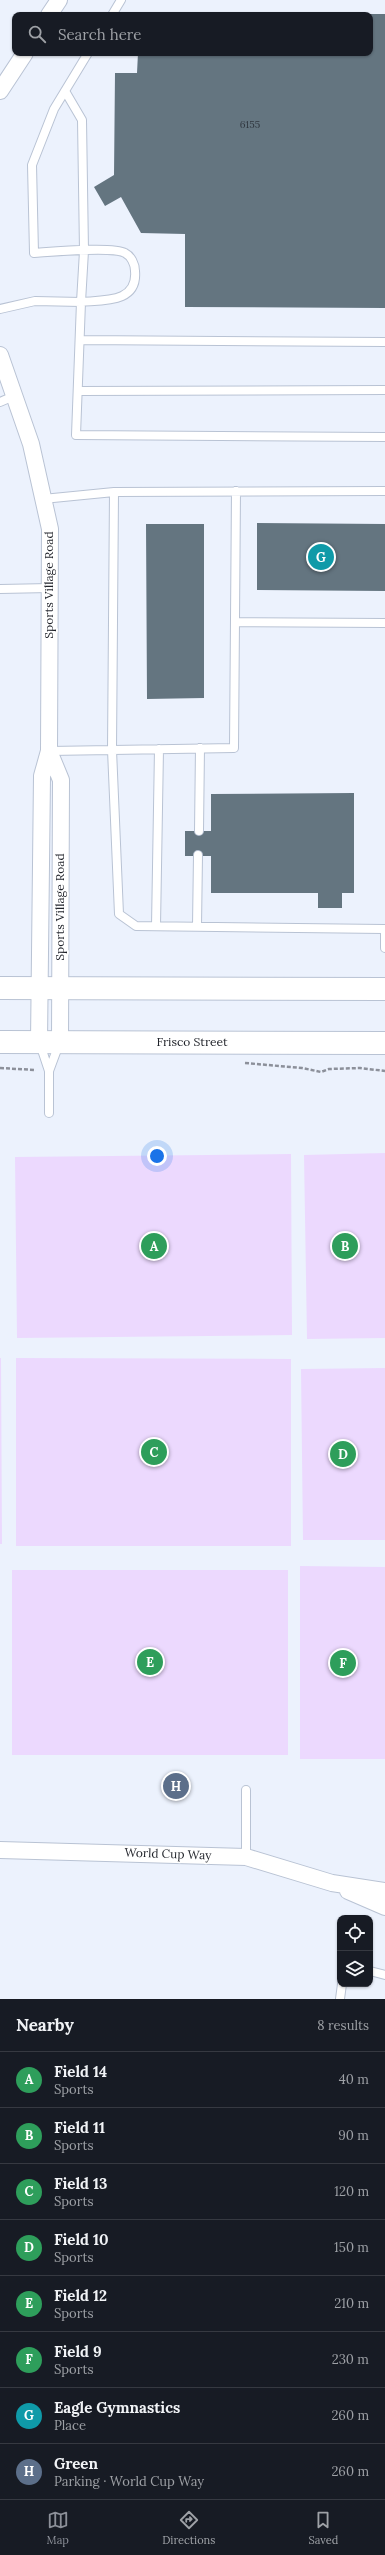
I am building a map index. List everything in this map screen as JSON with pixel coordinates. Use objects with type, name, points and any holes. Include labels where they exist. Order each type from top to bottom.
[{"type":"street","points":[[51,12],[59,0]]},
{"type":"street","points":[[0,91],[23,56]]},
{"type":"street","name":"Sports Village Road","points":[[0,355],[7,399],[31,444],[50,529],[49,751],[61,780],[50,988],[39,1042]]},
{"type":"street","points":[[0,988],[385,990]]},
{"type":"street","name":"Sports Village Road","points":[[50,988],[60,1041]]},
{"type":"street","name":"Frisco Street","points":[[0,1042],[385,1043]]},
{"type":"street","name":"World Cup Way","points":[[0,1850],[246,1857],[332,1883],[385,1907]]},
{"type":"street","name":"World Cup Way","points":[[332,1883],[385,1891]]},
{"type":"lane","points":[[114,12],[121,0]]},
{"type":"lane","points":[[0,309],[35,301],[81,302],[123,298],[133,286],[135,277],[132,260],[126,253],[119,251],[84,251],[34,253],[32,165],[54,109],[86,56]]},
{"type":"lane","points":[[65,91],[82,120],[84,251],[76,435],[385,437]]},
{"type":"lane","points":[[80,340],[385,342]]},
{"type":"lane","points":[[78,390],[385,390]]},
{"type":"lane","points":[[49,751],[234,748],[236,491]]},
{"type":"lane","points":[[43,499],[114,492],[385,491]]},
{"type":"lane","points":[[114,492],[112,750],[119,914],[136,926],[384,929],[385,948]]},
{"type":"lane","points":[[0,589],[50,588]]},
{"type":"lane","points":[[235,622],[385,622]]},
{"type":"lane","points":[[199,831],[200,748]]},
{"type":"lane","points":[[156,926],[159,749]]},
{"type":"lane","points":[[197,926],[198,856]]},
{"type":"lane","points":[[49,1071],[60,1041]]},
{"type":"lane","points":[[39,1042],[49,1071],[49,1113]]},
{"type":"lane","points":[[246,1790],[246,1857]]},
{"type":"lane","points":[[373,1972],[385,1975]]},
{"type":"lane","points":[[340,1999],[342,1987]]},
{"type":"path","points":[[240,1062],[302,1068],[320,1072],[330,1069],[360,1068],[385,1071]]},
{"type":"path","points":[[0,1068],[49,1071]]},
{"type":"shaded area","points":[[385,1153],[385,1338],[307,1339],[304,1155]]},
{"type":"shaded area","points":[[291,1154],[292,1335],[17,1338],[15,1157]]},
{"type":"shaded area","points":[[1,1358],[2,1544],[0,1544]]},
{"type":"shaded area","points":[[16,1358],[291,1359],[291,1546],[16,1546]]},
{"type":"shaded area","points":[[385,1368],[385,1540],[303,1540],[301,1369]]},
{"type":"shaded area","points":[[300,1566],[385,1567],[385,1759],[300,1759]]},
{"type":"shaded area","points":[[12,1570],[288,1570],[288,1755],[12,1755]]},
{"type":"building","points":[[373,14],[385,14],[385,308],[185,307],[185,234],[141,233],[121,197],[105,206],[94,187],[114,175],[115,73],[137,73],[138,56],[373,56]]},
{"type":"building","points":[[257,523],[385,524],[385,591],[257,590]]},
{"type":"building","points":[[146,524],[204,524],[204,698],[147,699]]},
{"type":"building","points":[[354,793],[354,893],[342,893],[342,908],[318,908],[318,893],[211,893],[211,856],[185,856],[185,831],[211,831],[211,794]]},
{"type":"place","name":"Eagle Gymnastics","points":[[321,557]]},
{"type":"place","name":"Field 14","points":[[154,1246]]},
{"type":"place","name":"Field 11","points":[[345,1246]]},
{"type":"place","name":"Field 13","points":[[154,1452]]},
{"type":"place","name":"Field 10","points":[[343,1454]]},
{"type":"place","name":"Field 12","points":[[150,1662]]},
{"type":"place","name":"Field 9","points":[[343,1663]]},
{"type":"place","name":"Green","points":[[176,1786]]}]
